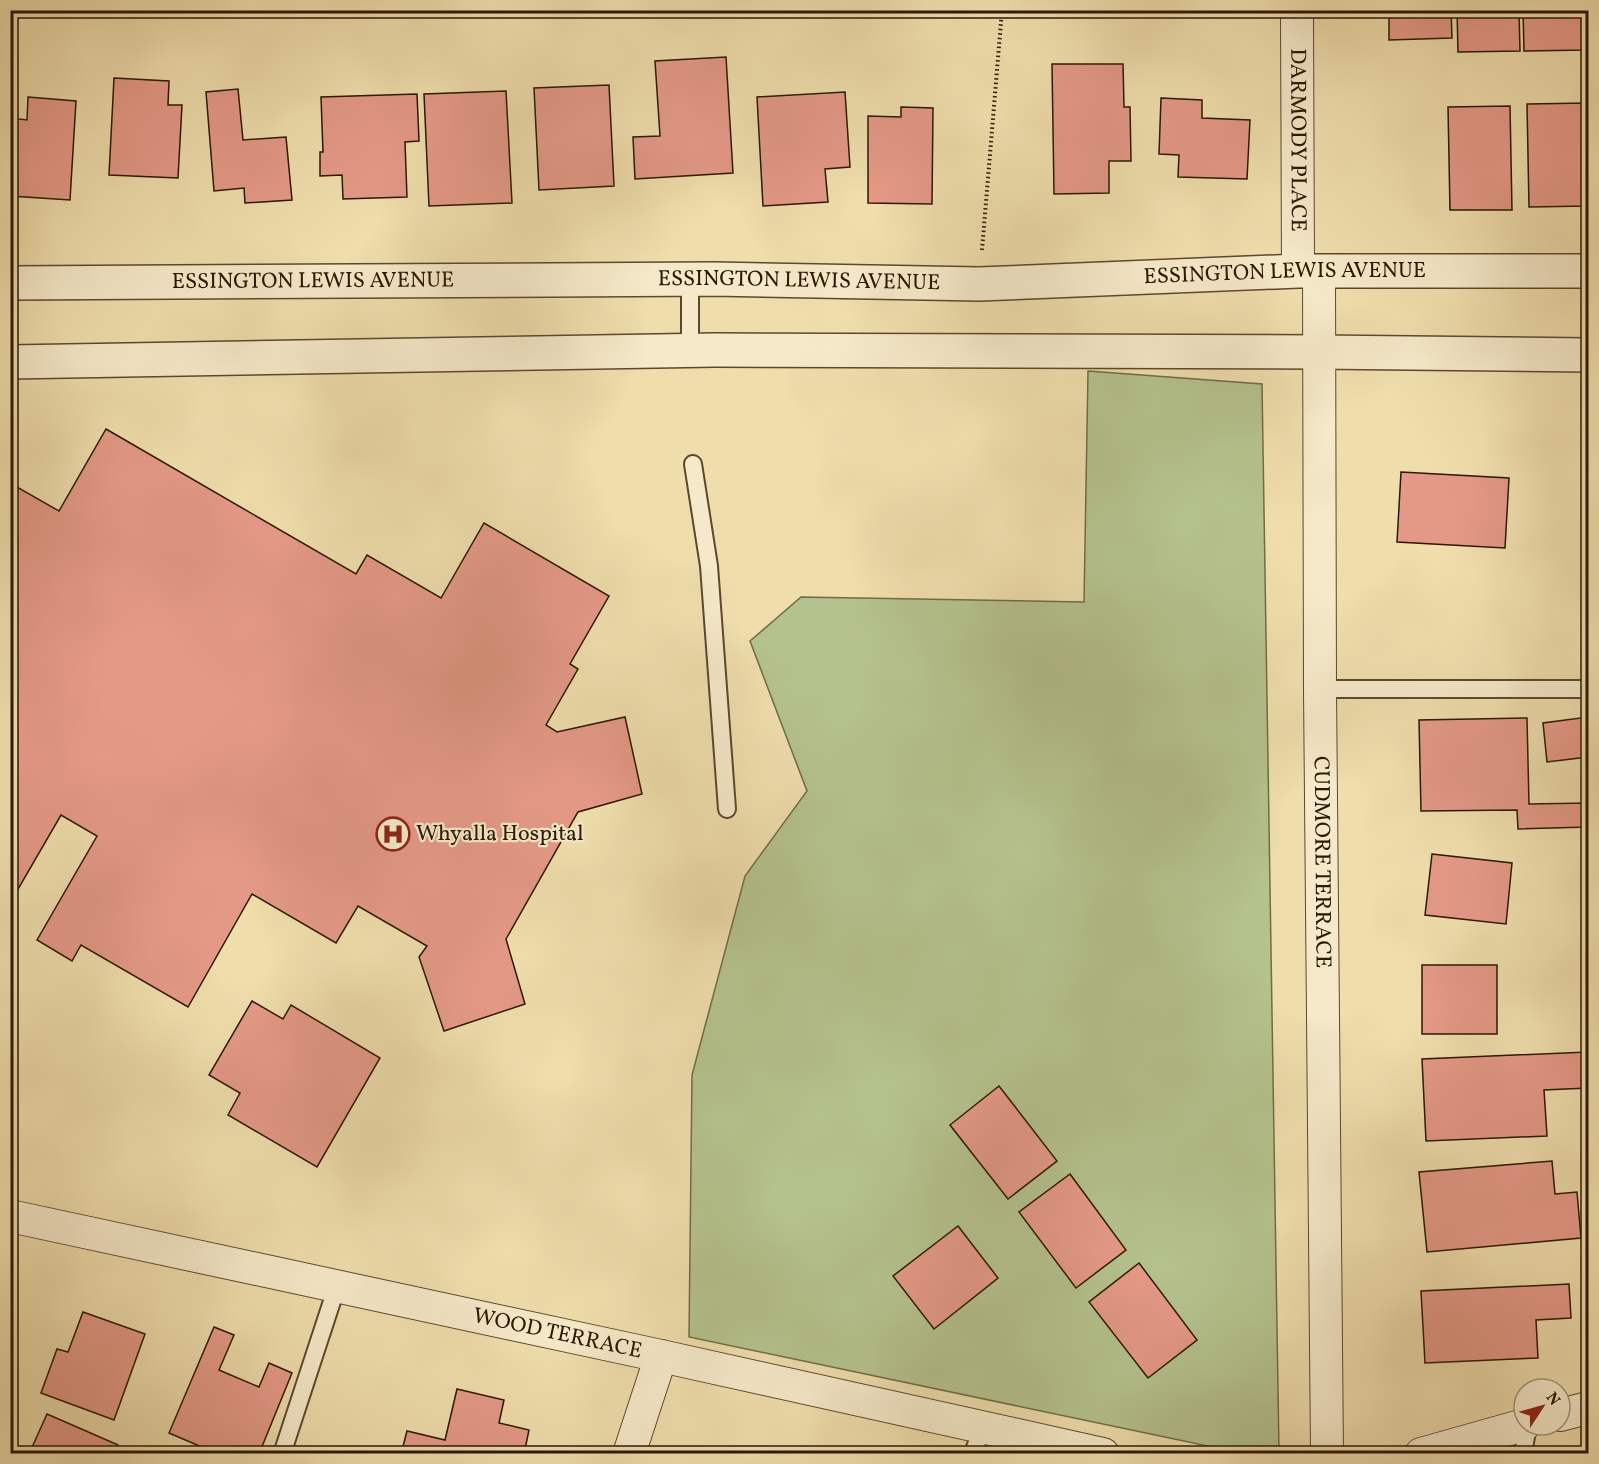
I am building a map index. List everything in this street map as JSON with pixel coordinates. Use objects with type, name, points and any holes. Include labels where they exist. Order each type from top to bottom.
[{"type":"street","name":"DARMODY PLACE","points":[[1297,10],[1309,271]]},
{"type":"street","name":"ESSINGTON LEWIS AVENUE","points":[[10,283],[690,279],[980,284],[1309,271],[1588,271]]},
{"type":"street","name":"CUDMORE TERRACE","points":[[1309,271],[1318,352],[1327,1454]]},
{"type":"street","points":[[10,362],[690,351],[1588,355]]},
{"type":"street","name":"WOOD TERRACE","points":[[12,1223],[337,1286],[661,1356],[978,1440],[1103,1454]]},
{"type":"street","points":[[629,1454],[661,1356]]},
{"type":"street","points":[[1572,1412],[1588,1408]]},
{"type":"street","points":[[1421,1454],[1512,1429]]},
{"type":"lane","points":[[690,279],[690,351]]},
{"type":"lane","points":[[693,465],[709,566],[727,809]]},
{"type":"lane","points":[[1320,689],[1588,689]]},
{"type":"lane","points":[[282,1454],[337,1286]]},
{"type":"lane","points":[[1523,1454],[1525,1437]]},
{"type":"path","points":[[980,284],[1002,10]]},
{"type":"green space","points":[[1088,371],[1262,384],[1279,1453],[1241,1453],[689,1337],[692,1075],[745,876],[807,791],[750,641],[801,597],[1084,602]]},
{"type":"building","points":[[1389,10],[1451,10],[1452,38],[1389,40]]},
{"type":"building","points":[[1457,10],[1519,10],[1520,51],[1458,52]]},
{"type":"building","points":[[1523,10],[1585,10],[1586,50],[1524,51]]},
{"type":"building","points":[[726,57],[733,173],[635,179],[633,137],[660,136],[655,61]]},
{"type":"building","points":[[1052,64],[1123,64],[1124,107],[1130,107],[1131,161],[1109,161],[1109,193],[1054,194]]},
{"type":"building","points":[[114,78],[169,81],[168,105],[182,105],[178,178],[109,175]]},
{"type":"building","points":[[609,85],[614,186],[539,190],[534,88]]},
{"type":"building","points":[[238,89],[243,140],[286,137],[292,200],[245,203],[244,188],[214,191],[206,92]]},
{"type":"building","points":[[506,91],[512,203],[429,206],[424,94]]},
{"type":"building","points":[[845,92],[850,167],[825,169],[828,202],[763,206],[757,97]]},
{"type":"building","points":[[417,94],[419,141],[405,142],[407,197],[343,199],[342,175],[320,176],[320,152],[323,152],[321,97]]},
{"type":"building","points":[[28,97],[76,101],[70,200],[10,196],[10,118],[27,120]]},
{"type":"building","points":[[1161,98],[1202,100],[1202,118],[1250,120],[1247,179],[1178,177],[1179,155],[1159,154]]},
{"type":"building","points":[[1588,103],[1588,206],[1529,207],[1527,104]]},
{"type":"building","points":[[1510,106],[1512,210],[1450,210],[1448,107]]},
{"type":"building","points":[[901,107],[933,108],[932,204],[868,203],[868,116],[901,117]]},
{"type":"building","points":[[106,429],[356,574],[367,555],[441,598],[484,523],[609,596],[570,664],[578,669],[546,725],[557,732],[625,717],[642,794],[578,812],[506,939],[525,1004],[444,1031],[419,957],[427,946],[358,906],[336,943],[252,894],[188,1007],[81,945],[72,961],[37,940],[97,836],[61,815],[10,903],[10,483],[59,511]]},
{"type":"building","points":[[1584,471],[1588,471],[1588,550]]},
{"type":"building","points":[[1401,472],[1509,478],[1505,548],[1397,542]]},
{"type":"building","points":[[1588,717],[1588,757],[1547,762],[1543,723]]},
{"type":"building","points":[[1527,718],[1529,804],[1588,803],[1588,827],[1518,829],[1517,810],[1421,811],[1419,720]]},
{"type":"building","points":[[1432,854],[1512,863],[1506,924],[1425,915]]},
{"type":"building","points":[[1422,965],[1497,965],[1497,1034],[1422,1034]]},
{"type":"building","points":[[252,1001],[283,1019],[291,1005],[380,1058],[317,1167],[228,1115],[240,1093],[209,1075]]},
{"type":"building","points":[[1588,1052],[1588,1088],[1544,1090],[1547,1136],[1426,1141],[1422,1059]]},
{"type":"building","points":[[999,1086],[1057,1161],[1008,1199],[950,1125]]},
{"type":"building","points":[[1552,1161],[1555,1194],[1577,1192],[1581,1238],[1427,1252],[1419,1172]]},
{"type":"building","points":[[1070,1174],[1126,1250],[1076,1288],[1019,1212]]},
{"type":"building","points":[[958,1226],[998,1278],[934,1329],[893,1276]]},
{"type":"building","points":[[1139,1263],[1197,1340],[1148,1378],[1089,1302]]},
{"type":"building","points":[[1569,1284],[1571,1318],[1536,1320],[1538,1358],[1425,1363],[1421,1291]]},
{"type":"building","points":[[83,1312],[145,1334],[114,1420],[41,1393],[57,1349],[68,1352]]},
{"type":"building","points":[[214,1327],[234,1335],[219,1370],[259,1387],[269,1363],[292,1373],[259,1454],[218,1454],[169,1433]]},
{"type":"building","points":[[457,1389],[504,1400],[499,1423],[529,1430],[524,1454],[401,1454],[407,1431],[445,1440]]},
{"type":"building","points":[[47,1414],[118,1445],[114,1454],[29,1454]]},
{"type":"place","name":"Whyalla Hospital","points":[[393,834]]}]
